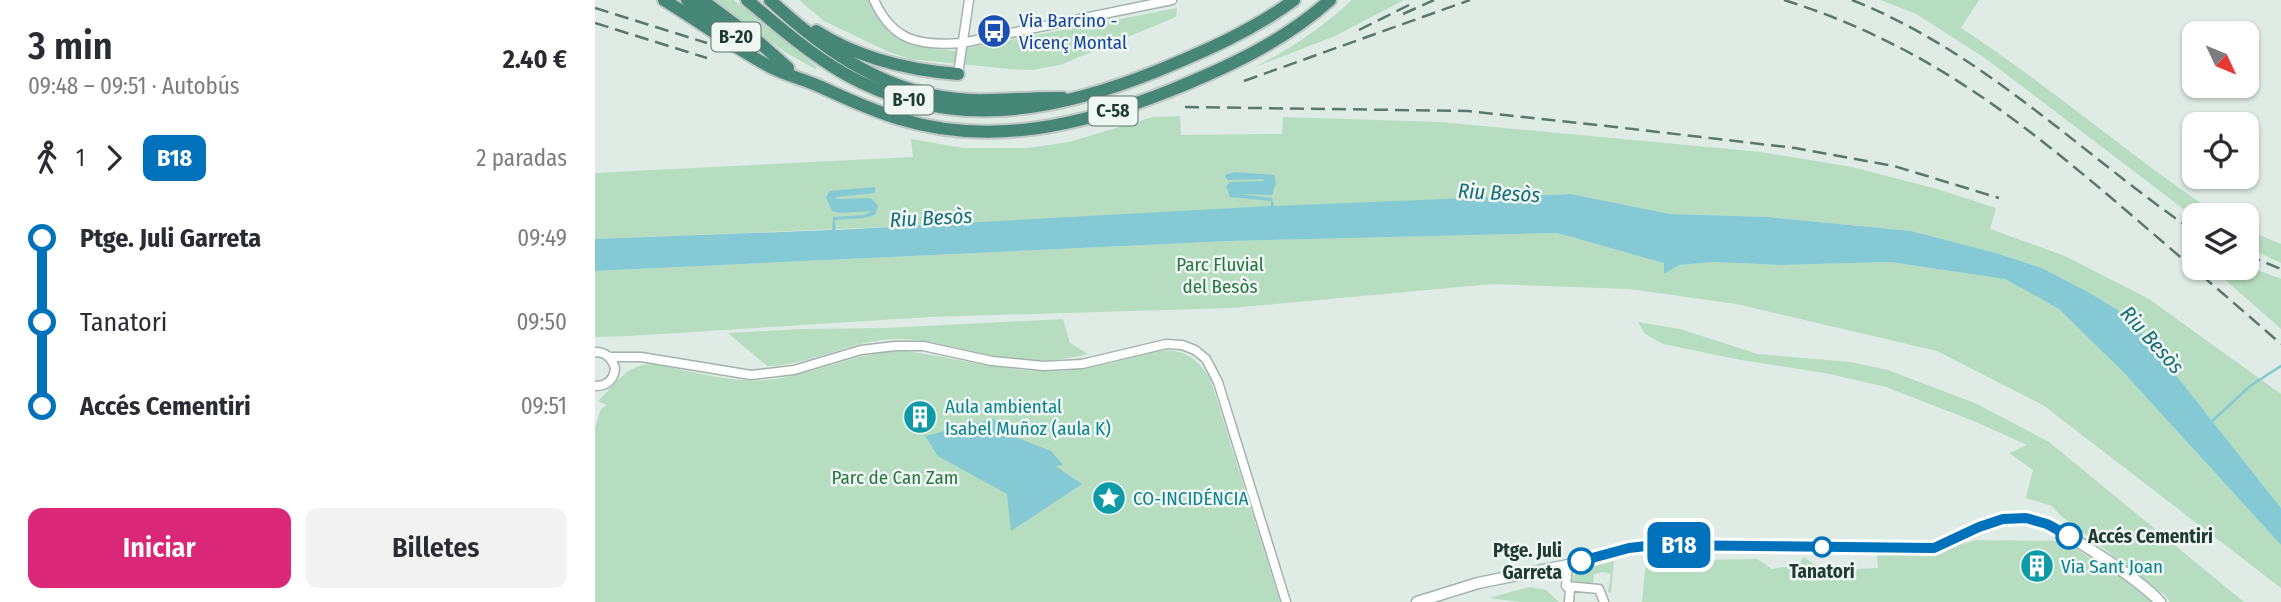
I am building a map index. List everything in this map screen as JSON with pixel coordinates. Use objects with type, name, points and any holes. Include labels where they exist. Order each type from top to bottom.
[{"type":"highway","points":[[664,0],[768,66],[818,86]]},
{"type":"highway","name":"B-20","points":[[687,0],[756,52],[788,68]]},
{"type":"highway","points":[[702,0],[760,43],[788,68]]},
{"type":"highway","name":"B-10","points":[[747,0],[831,65],[862,82],[897,97],[944,108],[978,111],[1027,109],[1078,98],[1129,82],[1207,51],[1245,32],[1294,0]]},
{"type":"highway","points":[[772,0],[804,31],[837,55],[865,71],[901,86],[970,100],[1078,98]]},
{"type":"highway","points":[[772,0],[827,38],[850,49],[907,68],[958,74]]},
{"type":"highway","name":"C-58","points":[[788,68],[818,86],[880,113],[931,127],[985,132],[1040,129],[1120,109],[1205,76],[1274,41],[1330,0]]},
{"type":"street","points":[[874,0],[892,28],[913,40],[929,45],[962,43],[1172,0]]},
{"type":"street","points":[[958,74],[969,0]]},
{"type":"street","points":[[610,357],[641,357],[751,374],[795,370],[861,351],[895,346],[923,346],[1001,362],[1044,366],[1082,363],[1174,344],[1195,350],[1206,359],[1220,384],[1286,602]]},
{"type":"street","points":[[595,352],[610,357],[615,368],[613,377],[607,384],[595,387]]},
{"type":"street","points":[[1417,602],[1478,583],[1568,565],[1629,548],[1655,545],[1934,548],[2003,519],[2026,518],[2047,524],[2071,537],[2139,583],[2161,602]]},
{"type":"street","points":[[1568,565],[1566,586],[1570,590],[1569,602]]},
{"type":"street","points":[[1566,586],[1599,589],[1604,602]]},
{"type":"green space","points":[[713,0],[734,0],[817,67],[815,69],[785,52]]},
{"type":"green space","points":[[799,0],[871,0],[892,33],[914,46],[953,51],[1177,8],[1176,17],[1060,65],[1032,70],[910,59],[824,21]]},
{"type":"green space","points":[[1352,0],[1404,0],[1335,36],[1255,67],[1306,37]]},
{"type":"green space","points":[[1881,0],[1979,0],[1961,28],[2201,203],[2182,203],[2182,208],[1985,58],[1916,14]]},
{"type":"green space","points":[[1180,116],[1181,135],[1282,134],[1283,117],[1440,122],[1761,152],[1852,167],[1937,189],[1996,208],[1990,229],[2065,256],[2149,299],[2281,394],[2281,508],[2149,341],[2118,310],[2042,268],[1911,231],[1768,217],[1670,214],[1571,194],[595,239],[595,173],[913,157],[911,139],[963,148],[1028,148],[1069,142],[1153,117]]},
{"type":"green space","name":"Parc Fluvial del Besòs","points":[[1557,233],[1665,263],[1664,274],[1678,265],[1714,262],[1780,265],[1890,262],[2005,279],[2059,309],[2125,374],[2281,545],[2281,588],[2043,405],[1937,351],[1736,304],[1630,289],[1492,284],[1231,308],[929,317],[595,337],[595,271],[1230,241]]},
{"type":"green space","points":[[2259,235],[2281,244],[2281,263],[2259,253]]},
{"type":"green space","points":[[2259,271],[2281,279],[2281,329],[2226,280],[2259,280]]},
{"type":"green space","points":[[1063,319],[1070,343],[1088,354],[1059,359],[1013,360],[951,346],[903,339],[868,342],[801,361],[767,366],[728,333],[887,328]]},
{"type":"green space","points":[[1638,322],[1680,329],[1758,354],[1850,362],[1888,370],[1977,404],[2049,442],[2244,602],[2170,602],[2165,595],[2061,516],[2052,506],[2026,498],[2033,470],[2009,453],[2027,445],[1886,387],[1825,373],[1663,344],[1645,334]]},
{"type":"green space","name":"Parc de Can Zam","points":[[898,350],[1037,371],[1085,368],[1163,351],[1179,352],[1190,357],[1210,378],[1280,602],[595,602],[595,428],[601,409],[607,405],[598,401],[628,371],[653,364],[730,379],[776,379],[867,355]]},
{"type":"green space","points":[[1976,540],[2063,541],[2120,576],[2152,602],[1642,602],[1646,561],[1757,559],[1772,569],[1797,565],[1804,557],[1812,563],[1829,568],[1878,568],[1877,554],[1938,553]]},
{"type":"green space","points":[[1614,561],[1611,593],[1608,592],[1611,574],[1594,574],[1593,586],[1572,581],[1576,571]]},
{"type":"green space","points":[[1530,587],[1546,590],[1559,602],[1521,602],[1489,598]]},
{"type":"water","points":[[1234,172],[1274,175],[1276,183],[1272,195],[1238,194],[1272,198],[1274,206],[1571,194],[1670,214],[1768,217],[1911,231],[2042,268],[2118,310],[2149,341],[2281,508],[2281,545],[2125,374],[2059,309],[2005,279],[1890,262],[1780,265],[1714,262],[1679,265],[1664,274],[1664,263],[1557,233],[1230,241],[595,271],[595,239],[832,230],[833,217],[863,215],[873,211],[832,211],[826,197],[830,191],[875,187],[875,193],[836,199],[871,198],[878,206],[875,215],[835,220],[836,230],[1271,206],[1271,201],[1230,197],[1226,186],[1230,182],[1264,181],[1228,180],[1225,177]]},
{"type":"water","points":[[994,419],[1007,434],[1051,451],[1063,465],[1055,466],[1082,484],[1011,531],[1007,494],[938,456],[925,436]]},
{"type":"waterway","points":[[2210,423],[2250,386],[2281,366]]},
{"type":"railway","points":[[1403,14],[1434,0]]},
{"type":"railway","points":[[1244,81],[1470,0]]},
{"type":"railway","points":[[1784,0],[1836,18],[1884,40],[1972,90],[2095,184],[2281,344]]},
{"type":"railway","points":[[1852,0],[1900,22],[1988,75],[2182,222]]},
{"type":"railway","points":[[1359,30],[1409,5]]},
{"type":"railway","points":[[595,8],[707,43]]},
{"type":"railway","points":[[595,23],[707,58]]},
{"type":"railway","points":[[1185,107],[1468,111],[1624,128],[1795,148],[1894,166],[1999,198]]},
{"type":"railway","points":[[2259,260],[2281,269]]},
{"type":"bus line","name":"B18","points":[[1581,561],[1629,548],[1674,544],[1934,548],[2003,519],[2026,518],[2047,524],[2069,536]]},
{"type":"place","name":"Via Barcino - Vicenç Montal","points":[[994,31]]},
{"type":"place","name":"Aula ambiental Isabel Muñoz (aula K)","points":[[920,417]]},
{"type":"place","name":"CO-INCIDÉNCIA","points":[[1109,498]]},
{"type":"place","name":"Accés Cementiri","points":[[2069,536]]},
{"type":"place","name":"Tanatori","points":[[1822,547]]},
{"type":"place","name":"Ptge. Juli Garreta","points":[[1581,561]]},
{"type":"place","name":"Via Sant Joan","points":[[2037,566]]},
{"type":"water label","name":"Riu Besòs","points":[[1499,193]]},
{"type":"water label","name":"Riu Besòs","points":[[931,218]]},
{"type":"water label","name":"Riu Besòs","points":[[2152,340]]}]
